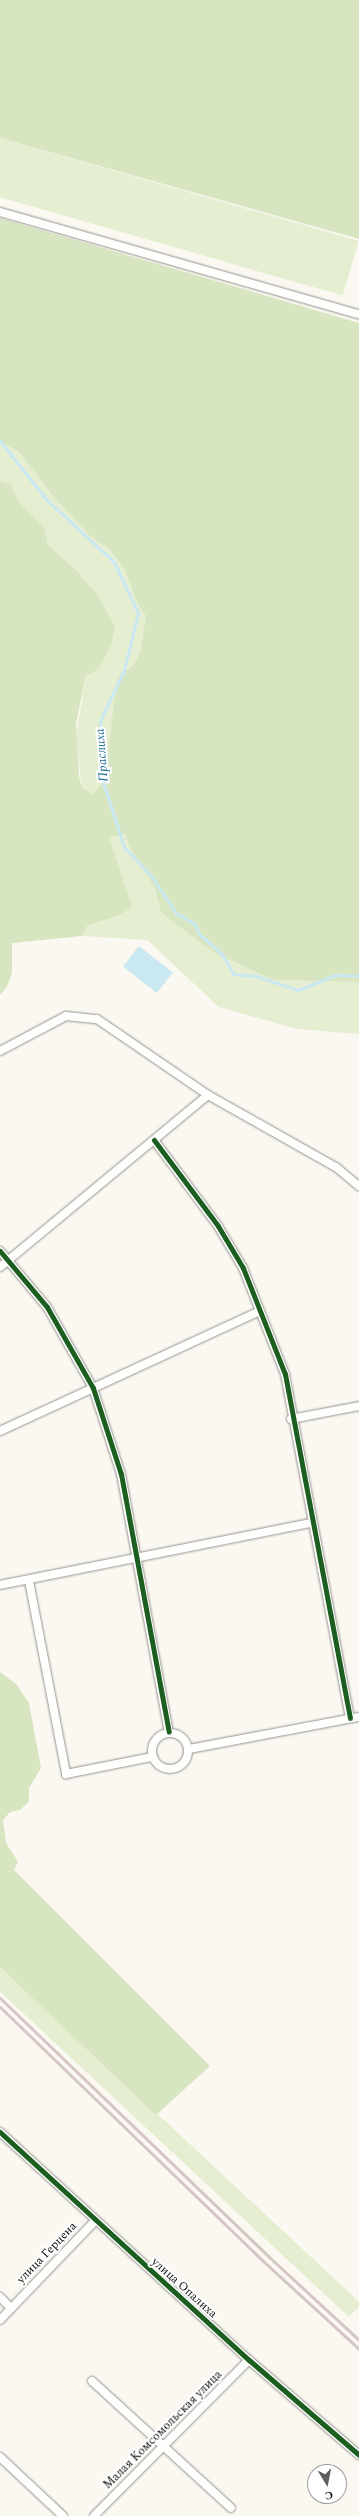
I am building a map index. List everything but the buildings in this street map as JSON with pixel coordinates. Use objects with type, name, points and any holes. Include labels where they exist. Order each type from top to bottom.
[{"type":"street","points":[[0,212],[359,314]]},
{"type":"street","points":[[0,1051],[66,1016],[97,1019],[208,1095],[336,1167],[359,1186]]},
{"type":"street","points":[[0,1268],[208,1095]]},
{"type":"street","points":[[154,1140],[218,1226],[243,1268],[285,1374],[291,1419],[350,1718]]},
{"type":"street","points":[[0,1250],[47,1307],[94,1388],[121,1474],[169,1732]]},
{"type":"street","points":[[0,1431],[260,1311]]},
{"type":"street","points":[[291,1419],[359,1406]]},
{"type":"street","points":[[0,1585],[29,1581],[311,1524]]},
{"type":"street","points":[[29,1581],[66,1774],[152,1757]]},
{"type":"street","points":[[189,1749],[359,1717]]},
{"type":"street","points":[[169,1732],[178,1734],[189,1749],[187,1760],[174,1769],[158,1766],[152,1757],[152,1746],[158,1736],[169,1732]]},
{"type":"street","name":"улица Опалиха","points":[[0,2132],[249,2360],[359,2455]]},
{"type":"street","name":"улица Герцена","points":[[0,2320],[96,2221]]},
{"type":"street","points":[[0,2297],[12,2308]]},
{"type":"street","name":"Малая Комсомольская улица","points":[[94,2516],[249,2360]]},
{"type":"street","points":[[92,2381],[162,2447],[231,2508]]},
{"type":"street","points":[[0,2457],[63,2516]]},
{"type":"green space","points":[[0,0],[359,0],[359,239],[0,138]]},
{"type":"green space","points":[[0,138],[359,241],[343,296],[0,197]]},
{"type":"green space","points":[[0,218],[359,323],[359,982],[273,980],[213,952],[161,912],[155,889],[131,850],[125,834],[109,837],[132,907],[118,916],[88,925],[82,936],[12,943],[12,973],[7,987],[0,995],[0,481],[11,484],[18,501],[44,527],[48,545],[75,569],[98,596],[115,627],[111,645],[98,670],[86,675],[76,724],[79,776],[82,788],[93,794],[109,775],[108,750],[118,676],[134,664],[140,652],[146,616],[138,605],[125,570],[110,550],[89,535],[54,497],[18,451],[0,442]]},
{"type":"green space","points":[[0,442],[18,451],[54,497],[89,535],[110,550],[125,570],[138,605],[146,616],[140,652],[134,664],[124,670],[108,750],[109,775],[93,795],[82,788],[76,737],[86,675],[75,569],[48,545],[44,527],[18,501],[11,484],[0,481]]},
{"type":"green space","points":[[126,834],[131,850],[155,889],[161,912],[273,980],[359,982],[359,1034],[297,1029],[219,1007],[147,940],[82,936],[88,925],[118,916],[119,876],[109,837]]},
{"type":"green space","points":[[0,1672],[16,1684],[29,1703],[41,1768],[29,1788],[29,1801],[20,1810],[10,1812],[3,1820],[6,1843],[18,1862],[14,1870],[210,2066],[156,2115],[0,1967]]},
{"type":"green space","points":[[0,1967],[359,2302],[359,2306],[349,2317],[0,1992]]},
{"type":"water","points":[[139,946],[173,972],[157,993],[123,966]]},
{"type":"waterway","name":"Праслиха","points":[[0,441],[47,500],[114,562],[138,613],[124,670],[100,721],[102,779],[124,847],[152,877],[176,913],[195,924],[199,934],[222,954],[233,974],[256,976],[298,990],[335,975],[359,976]]},
{"type":"railway","points":[[0,1998],[268,2256],[359,2340]]},
{"type":"railway","points":[[0,2007],[263,2261],[359,2349]]},
{"type":"cycle path","points":[[154,1140],[218,1226],[243,1268],[285,1374],[350,1718]]},
{"type":"cycle path","points":[[0,1251],[47,1307],[93,1388],[121,1474],[169,1732]]},
{"type":"cycle path","points":[[0,2132],[249,2360],[359,2455]]}]
